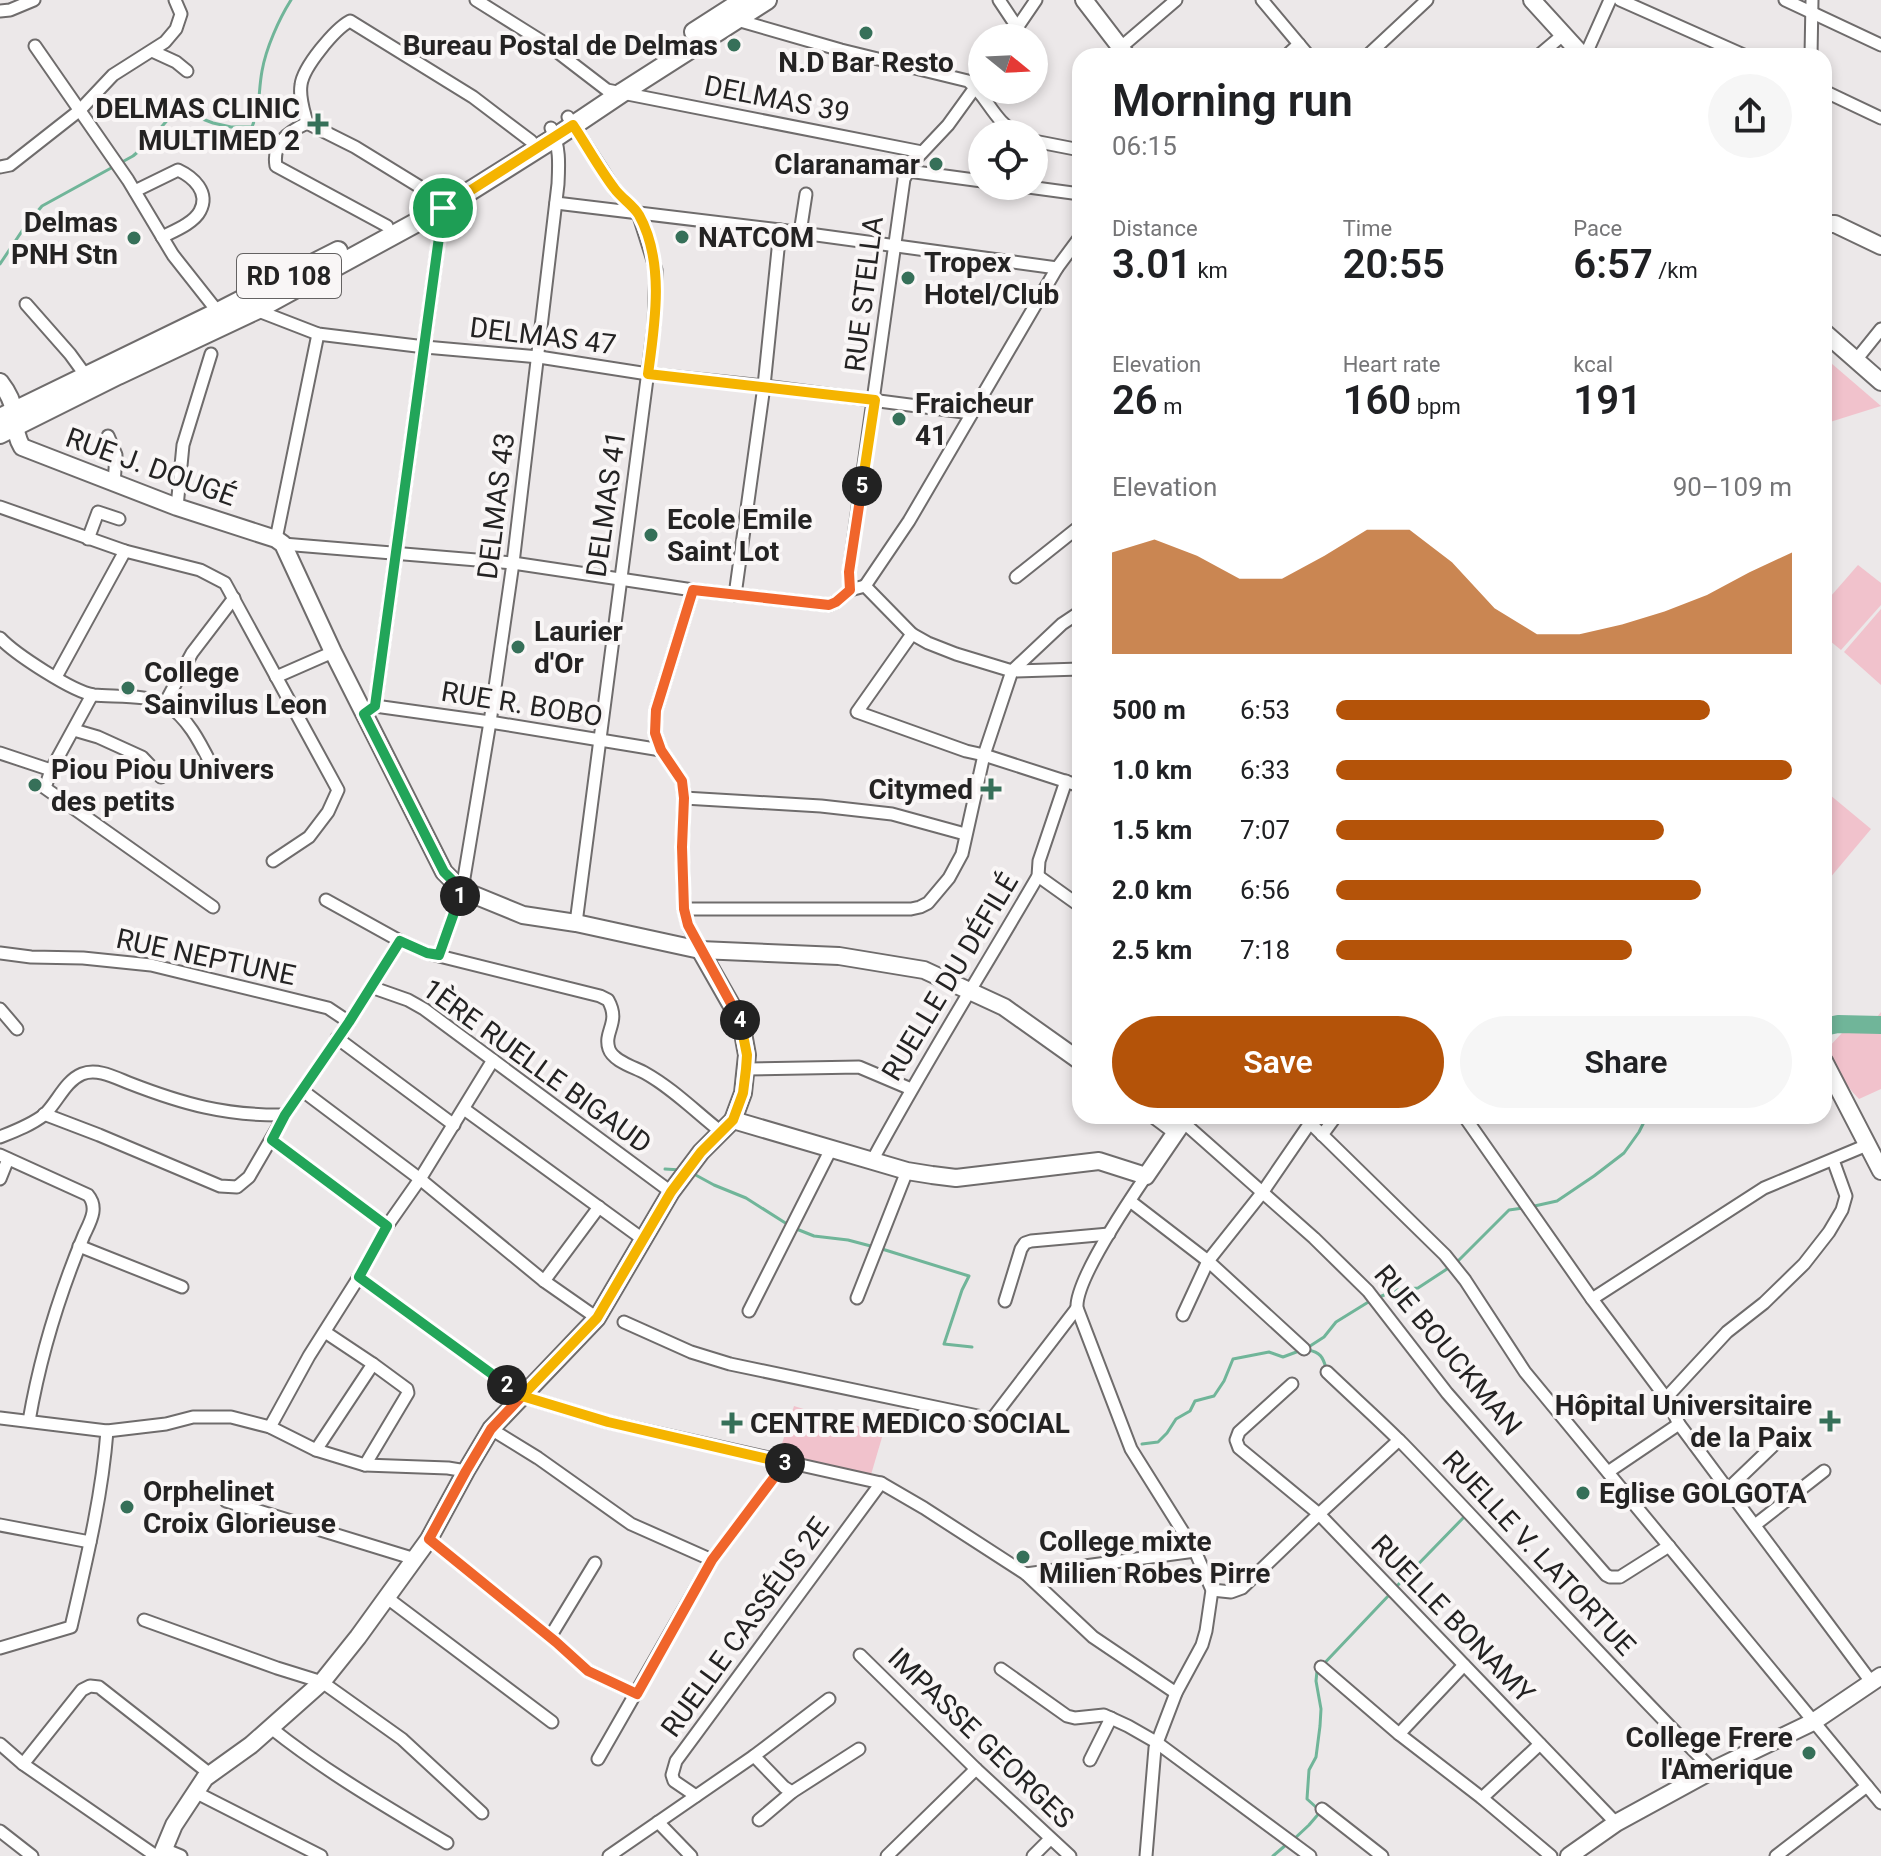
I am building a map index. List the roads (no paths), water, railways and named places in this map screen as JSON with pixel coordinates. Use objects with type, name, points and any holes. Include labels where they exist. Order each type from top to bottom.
[{"type":"main road","name":"RD 108","points":[[7,422],[118,375],[256,310],[440,203],[554,132],[737,9],[767,0]]},
{"type":"main road","name":"RD 108","points":[[7,422],[86,376],[387,226],[440,203],[531,141],[554,132]]},
{"type":"street","points":[[0,11],[34,0]]},
{"type":"street","points":[[0,167],[10,165],[80,110],[113,75],[165,42],[176,29],[181,14],[175,0]]},
{"type":"street","points":[[476,0],[615,91]]},
{"type":"street","points":[[999,0],[1015,24]]},
{"type":"street","points":[[1019,24],[1036,0]]},
{"type":"street","points":[[1084,0],[1126,48],[1176,0]]},
{"type":"street","points":[[1262,0],[1302,48]]},
{"type":"street","points":[[1376,48],[1427,0]]},
{"type":"street","points":[[1532,0],[1577,48]]},
{"type":"street","points":[[1588,48],[1610,0]]},
{"type":"street","points":[[1620,0],[1728,48]]},
{"type":"street","points":[[1785,0],[1812,6],[1881,45]]},
{"type":"street","points":[[1811,48],[1812,6]]},
{"type":"street","points":[[737,9],[841,50],[968,80]]},
{"type":"street","points":[[370,710],[397,554],[425,347],[440,203],[355,147],[307,123],[301,84],[306,70],[332,37],[350,21],[473,97],[531,141]]},
{"type":"street","points":[[1547,48],[1564,34]]},
{"type":"street","points":[[1295,48],[1299,44]]},
{"type":"street","points":[[35,46],[128,180],[173,255],[218,312]]},
{"type":"street","points":[[152,51],[187,71]]},
{"type":"street","name":"DELMAS 39","points":[[615,91],[922,152]]},
{"type":"street","points":[[1832,95],[1881,118]]},
{"type":"street","name":"RUE STELLA","points":[[850,590],[849,572],[904,179],[922,152],[968,99]]},
{"type":"street","name":"DELMAS 41","points":[[571,121],[616,191],[638,213],[656,270],[648,374],[576,923]]},
{"type":"street","points":[[307,123],[291,130],[277,146],[274,157],[276,166],[387,226]]},
{"type":"street","name":"DELMAS 43","points":[[439,955],[462,890],[513,563],[556,203],[559,166],[554,132]]},
{"type":"street","points":[[1048,144],[1072,148]]},
{"type":"street","points":[[135,191],[178,170],[188,175],[199,187],[204,196],[201,210],[194,218],[162,237]]},
{"type":"street","points":[[908,171],[968,179]]},
{"type":"street","points":[[1048,190],[1072,193]]},
{"type":"street","points":[[800,233],[806,194]]},
{"type":"street","points":[[556,203],[1057,268]]},
{"type":"street","points":[[1832,224],[1881,246]]},
{"type":"street","points":[[735,595],[764,386],[780,230]]},
{"type":"street","points":[[279,541],[513,563],[693,590],[829,605],[850,590],[865,586],[909,521],[1057,268],[1072,248]]},
{"type":"street","points":[[26,304],[86,376]]},
{"type":"street","name":"DELMAS 47","points":[[256,310],[318,334],[539,357],[648,374],[971,413]]},
{"type":"street","points":[[1856,360],[1881,329]]},
{"type":"street","points":[[318,334],[279,541],[333,652],[370,710],[444,872],[462,890],[523,915],[576,923],[700,950],[839,956],[924,970],[1004,1007],[1072,1055]]},
{"type":"street","points":[[1832,339],[1881,382]]},
{"type":"street","points":[[177,507],[183,445],[211,354]]},
{"type":"street","name":"RUE J. DOUGÉ","points":[[0,382],[8,393],[7,422],[22,447],[114,484],[279,541]]},
{"type":"street","points":[[108,436],[116,455],[114,484]]},
{"type":"street","points":[[0,507],[125,551],[200,570],[225,583],[338,790],[328,812],[309,837],[273,861]]},
{"type":"street","points":[[88,539],[98,512],[119,519]]},
{"type":"street","points":[[1016,577],[1072,532]]},
{"type":"street","points":[[56,677],[125,551]]},
{"type":"street","points":[[865,586],[912,634],[928,643],[1012,671],[1072,669]]},
{"type":"street","points":[[160,1854],[174,1825],[205,1778],[251,1745],[322,1682],[429,1539],[491,1429],[597,1318],[671,1192],[726,1125],[743,1093],[747,1055],[741,1022],[688,925],[684,909],[682,781],[661,750],[655,733],[656,710],[693,590]]},
{"type":"street","points":[[165,703],[192,653],[234,598]]},
{"type":"street","points":[[684,909],[866,909],[920,907],[928,903],[949,878],[962,854],[984,755],[1012,671],[1072,617]]},
{"type":"street","points":[[912,634],[857,712],[966,751],[1072,783]]},
{"type":"street","points":[[0,638],[75,689],[92,695],[121,695],[165,703],[194,731],[216,774]]},
{"type":"street","points":[[276,677],[333,652]]},
{"type":"street","points":[[92,695],[51,770],[45,788],[213,907]]},
{"type":"street","name":"RUE R. BOBO","points":[[370,710],[490,722],[661,750]]},
{"type":"street","points":[[74,730],[142,757],[161,777]]},
{"type":"street","points":[[0,753],[51,770]]},
{"type":"street","name":"RUELLE DU DÉFILÉ","points":[[872,1161],[911,1089],[1038,876],[1039,861],[1066,781]]},
{"type":"street","points":[[684,798],[821,806],[892,814],[965,834]]},
{"type":"street","points":[[1038,876],[1072,900]]},
{"type":"street","points":[[326,900],[427,953],[608,1000],[614,1016],[608,1041],[614,1057],[648,1074],[726,1125],[831,1149],[907,1171],[956,1178],[1099,1161],[1146,1176]]},
{"type":"street","points":[[44,1114],[220,1186],[237,1187],[249,1177],[285,1115],[400,941]]},
{"type":"street","name":"RUE NEPTUNE","points":[[0,953],[151,965],[328,1008],[349,1022]]},
{"type":"street","name":"1ÈRE RUELLE BIGAUD","points":[[371,987],[424,1009],[671,1192]]},
{"type":"street","points":[[0,1009],[17,1029]]},
{"type":"street","points":[[337,1038],[454,1125]]},
{"type":"street","points":[[270,1427],[387,1226],[420,1179],[493,1060]]},
{"type":"street","points":[[746,1069],[859,1067],[911,1089]]},
{"type":"street","points":[[0,1137],[23,1128],[44,1114],[74,1079],[94,1071],[197,1107],[285,1115]]},
{"type":"street","points":[[1832,1077],[1881,1171]]},
{"type":"street","points":[[303,1091],[420,1179],[544,1281],[597,1318]]},
{"type":"street","points":[[464,1109],[644,1240]]},
{"type":"street","points":[[1146,1856],[1156,1745],[1176,1693],[1202,1645],[1212,1590],[1195,1551],[1131,1449],[1077,1308],[1077,1296],[1109,1234],[1181,1124]]},
{"type":"street","name":"RUE BOUCKMAN","points":[[1183,1124],[1330,1253],[1368,1291],[1447,1393],[1606,1575],[1620,1577],[1669,1546]]},
{"type":"street","points":[[1183,1315],[1208,1261],[1262,1193],[1303,1124]]},
{"type":"street","points":[[1311,1124],[1445,1255],[1525,1372],[1881,1803]]},
{"type":"street","points":[[1322,1135],[1330,1124]]},
{"type":"street","points":[[1469,1124],[1592,1299],[1666,1398],[1679,1424],[1877,1680],[1813,1722],[1713,1770],[1616,1823],[1569,1856]]},
{"type":"street","points":[[272,1140],[387,1226]]},
{"type":"street","points":[[1592,1299],[1764,1188],[1867,1145]]},
{"type":"street","points":[[749,1311],[831,1149]]},
{"type":"street","points":[[0,1179],[4,1157],[88,1195],[92,1200],[93,1214],[44,1346],[29,1421]]},
{"type":"street","points":[[1666,1398],[1727,1332],[1764,1303],[1804,1264],[1829,1232],[1846,1196],[1833,1160]]},
{"type":"street","points":[[857,1298],[907,1171]]},
{"type":"street","points":[[1130,1201],[1208,1261],[1304,1349]]},
{"type":"street","points":[[544,1281],[599,1207]]},
{"type":"street","points":[[1005,1301],[1025,1243],[1109,1234]]},
{"type":"street","points":[[79,1246],[182,1287]]},
{"type":"street","points":[[359,1277],[522,1396],[608,1422],[881,1483],[1026,1574],[1093,1637],[1176,1693]]},
{"type":"street","points":[[624,1322],[691,1352],[730,1364],[992,1419],[1077,1308]]},
{"type":"street","points":[[325,1332],[407,1389],[406,1398],[365,1465]]},
{"type":"street","points":[[316,1450],[373,1364]]},
{"type":"street","name":"RUELLE V. LATORTUE","points":[[1327,1372],[1399,1440],[1642,1700],[1713,1770]]},
{"type":"street","name":"RUELLE BONAMY","points":[[1292,1384],[1239,1432],[1236,1440],[1239,1448],[1319,1514],[1616,1823]]},
{"type":"street","points":[[0,1418],[107,1431],[166,1424],[193,1417],[231,1417],[270,1427],[316,1450],[365,1465],[466,1471]]},
{"type":"street","points":[[1608,1472],[1679,1424]]},
{"type":"street","points":[[491,1429],[631,1524],[712,1560]]},
{"type":"street","points":[[0,1648],[71,1627],[104,1469],[107,1431]]},
{"type":"street","points":[[1212,1590],[1231,1592],[1242,1588],[1399,1440]]},
{"type":"street","points":[[1728,1489],[1778,1441]]},
{"type":"street","points":[[598,1759],[712,1560],[785,1463]]},
{"type":"street","points":[[1755,1525],[1824,1471]]},
{"type":"street","name":"RUELLE CASSÉUS 2E","points":[[696,1796],[674,1781],[672,1775],[676,1761],[881,1483]]},
{"type":"street","points":[[226,1501],[415,1559]]},
{"type":"street","points":[[0,1525],[90,1542]]},
{"type":"street","points":[[429,1539],[588,1671],[637,1694]]},
{"type":"street","points":[[1026,1574],[1195,1551]]},
{"type":"street","points":[[550,1637],[595,1563]]},
{"type":"street","points":[[386,1597],[552,1722]]},
{"type":"street","points":[[144,1620],[322,1682],[402,1739],[482,1813]]},
{"type":"street","name":"IMPASSE GEORGES","points":[[860,1655],[1070,1856]]},
{"type":"street","points":[[1399,1734],[1464,1665]]},
{"type":"street","points":[[1321,1667],[1551,1856]]},
{"type":"street","points":[[1001,1669],[1067,1716],[1104,1715],[1156,1745],[1310,1856]]},
{"type":"street","points":[[23,1764],[82,1690],[90,1686],[99,1687],[210,1774]]},
{"type":"street","points":[[609,1856],[754,1756],[829,1699]]},
{"type":"street","points":[[1090,1760],[1111,1718]]},
{"type":"street","points":[[271,1728],[328,1770],[447,1843]]},
{"type":"street","points":[[0,1744],[23,1764],[160,1854],[181,1856]]},
{"type":"street","points":[[1482,1798],[1540,1744]]},
{"type":"street","points":[[759,1820],[792,1792],[859,1749]]},
{"type":"street","points":[[754,1756],[792,1792]]},
{"type":"street","points":[[887,1856],[976,1769]]},
{"type":"street","points":[[1776,1856],[1867,1786]]},
{"type":"street","points":[[195,1792],[321,1856]]},
{"type":"street","points":[[1322,1809],[1382,1856]]},
{"type":"street","points":[[658,1822],[691,1856]]},
{"type":"street","points":[[0,1831],[32,1856]]},
{"type":"street","points":[[1033,1856],[1050,1839]]},
{"type":"waterway","points":[[0,264],[42,206],[133,156],[170,117],[187,113],[231,127],[252,127],[267,53],[291,0]]},
{"type":"waterway","points":[[1832,1025],[1881,1025]]},
{"type":"waterway","points":[[1530,1207],[1557,1201],[1594,1176],[1624,1153],[1643,1124]]},
{"type":"waterway","points":[[665,1169],[681,1170]]},
{"type":"waterway","points":[[692,1173],[746,1198],[787,1224]]},
{"type":"waterway","points":[[1456,1263],[1509,1210],[1523,1208]]},
{"type":"waterway","points":[[794,1228],[814,1236],[848,1240],[882,1249],[969,1276],[944,1344],[972,1347]]},
{"type":"waterway","points":[[1377,1298],[1396,1290],[1418,1288],[1450,1267]]},
{"type":"waterway","points":[[1307,1348],[1324,1337],[1336,1322],[1370,1301]]},
{"type":"waterway","points":[[1308,1350],[1320,1356],[1326,1368]]},
{"type":"waterway","points":[[1142,1444],[1158,1442],[1176,1419],[1190,1411],[1195,1401],[1214,1396],[1233,1359],[1269,1352],[1283,1357],[1299,1351]]},
{"type":"waterway","points":[[1396,1587],[1466,1515]]},
{"type":"waterway","points":[[1317,1808],[1307,1799],[1309,1770],[1316,1757],[1320,1726],[1317,1671],[1391,1593]]},
{"type":"waterway","points":[[1293,1840],[1321,1811]]},
{"type":"waterway","points":[[1273,1856],[1287,1844]]},
{"type":"place","name":"N.D Bar Resto","points":[[866,33]]},
{"type":"place","name":"Bureau Postal de Delmas","points":[[734,45]]},
{"type":"place","name":"DELMAS CLINIC MULTIMED 2","points":[[318,124]]},
{"type":"place","name":"Claranamar","points":[[936,164]]},
{"type":"place","name":"NATCOM","points":[[682,237]]},
{"type":"place","name":"Delmas PNH Stn","points":[[134,238]]},
{"type":"place","name":"Tropex Hotel/Club","points":[[908,278]]},
{"type":"place","name":"Fraicheur 41","points":[[899,419]]},
{"type":"place","name":"Ecole Emile Saint Lot","points":[[651,535]]},
{"type":"place","name":"Laurier d'Or","points":[[518,647]]},
{"type":"place","name":"College Sainvilus Leon","points":[[128,688]]},
{"type":"place","name":"Piou Piou Univers des petits","points":[[35,785]]},
{"type":"place","name":"Citymed","points":[[991,789]]},
{"type":"place","name":"Hôpital Universitaire de la Paix","points":[[1830,1421]]},
{"type":"place","name":"CENTRE MEDICO SOCIAL","points":[[732,1423]]},
{"type":"place","name":"Eglise GOLGOTA","points":[[1583,1493]]},
{"type":"place","name":"Orphelinet Croix Glorieuse","points":[[127,1507]]},
{"type":"place","name":"College mixte Milien Robes Pirre","points":[[1023,1557]]},
{"type":"place","name":"College Frere l'Amerique","points":[[1809,1753]]}]
